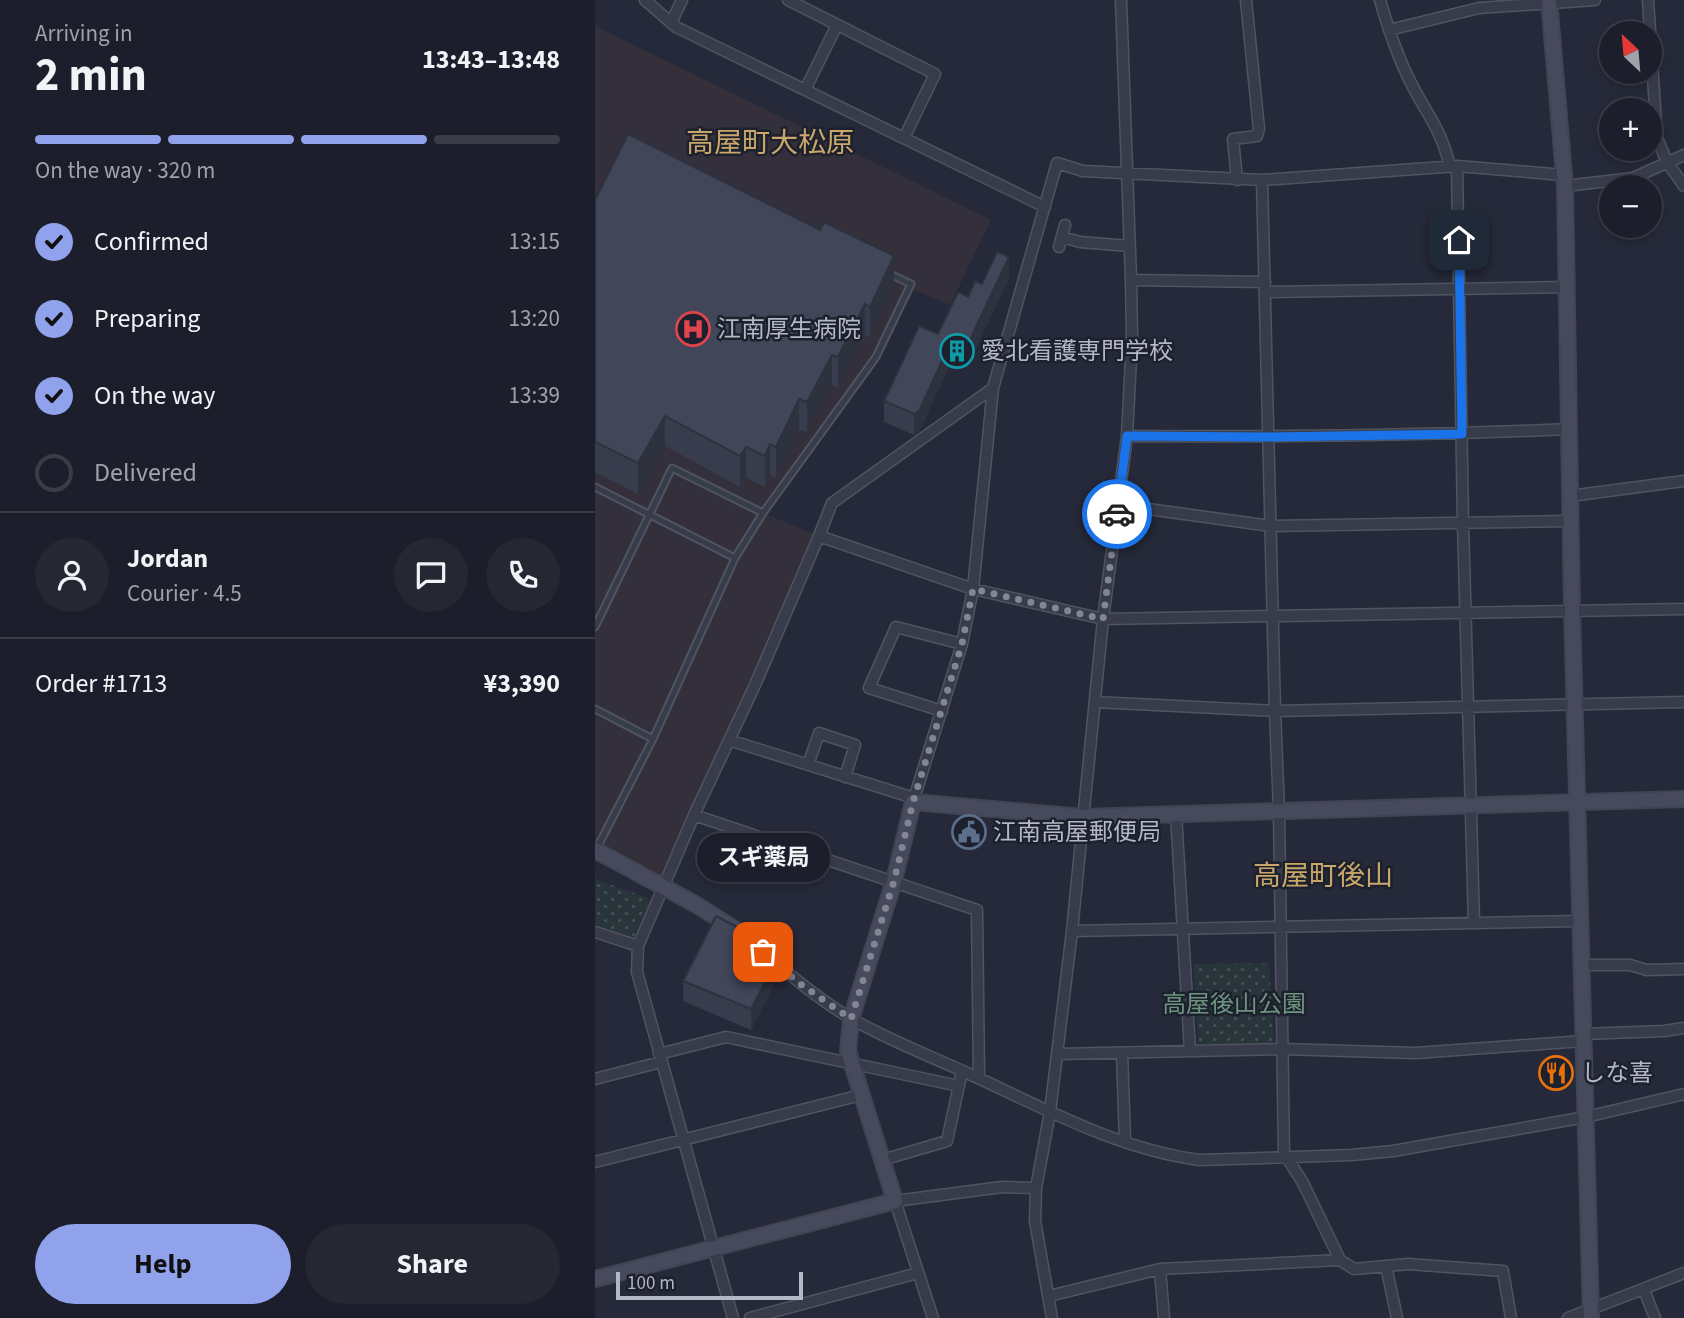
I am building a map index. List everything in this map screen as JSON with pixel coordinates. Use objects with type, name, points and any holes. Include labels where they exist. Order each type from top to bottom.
[{"type":"street","points":[[646,0],[676,27],[1045,208]]},
{"type":"street","points":[[671,23],[682,0]]},
{"type":"street","points":[[788,0],[935,75],[904,138]]},
{"type":"street","points":[[1052,1318],[1035,1221],[1036,1188],[1050,1112],[1072,931],[1103,619],[1127,436],[1132,339],[1121,0]]},
{"type":"street","points":[[1237,180],[1233,139],[1257,136],[1259,130],[1246,0]]},
{"type":"street","points":[[1380,0],[1411,83],[1445,142],[1453,166],[1460,288],[1463,523],[1474,922]]},
{"type":"street","points":[[1389,30],[1477,4],[1595,0]]},
{"type":"street","points":[[1648,0],[1657,138],[1667,162],[1684,186]]},
{"type":"street","points":[[1549,2],[1565,181],[1571,609],[1591,1314]]},
{"type":"street","points":[[804,90],[837,25]]},
{"type":"street","points":[[933,1318],[850,1063],[848,1051],[851,1019],[962,644],[973,589],[993,388],[1057,163],[1083,172],[1237,180],[1453,166],[1565,181],[1633,178],[1684,155]]},
{"type":"street","points":[[1262,180],[1279,811],[1285,1156],[1303,1182],[1340,1260],[1354,1269],[1408,1264],[1503,1271],[1511,1318]]},
{"type":"street","points":[[1065,226],[1060,242],[1130,247]]},
{"type":"street","points":[[1131,280],[1265,287],[1567,287]]},
{"type":"street","points":[[733,1318],[637,972],[638,946],[820,536],[832,503],[993,388]]},
{"type":"street","points":[[1127,436],[1462,434],[1569,429]]},
{"type":"street","points":[[1570,496],[1684,481]]},
{"type":"street","points":[[1119,505],[1271,526],[1570,521]]},
{"type":"street","points":[[820,536],[973,589],[1103,619],[1684,609]]},
{"type":"street","points":[[942,711],[869,688],[896,627],[962,644]]},
{"type":"street","points":[[1095,702],[1275,711],[1684,702]]},
{"type":"street","points":[[808,765],[818,733],[855,745],[845,777]]},
{"type":"street","points":[[729,740],[914,800],[1082,817],[1684,799]]},
{"type":"street","points":[[1176,814],[1190,1051]]},
{"type":"street","points":[[694,815],[977,910],[979,1078]]},
{"type":"street","points":[[596,850],[746,936],[799,983],[851,1019],[1050,1112],[1153,1152],[1200,1160],[1393,1151],[1586,1117],[1684,1095]]},
{"type":"street","points":[[1072,931],[1580,920]]},
{"type":"street","points":[[595,932],[638,946]]},
{"type":"street","points":[[1581,965],[1630,965],[1647,970],[1684,969]]},
{"type":"street","points":[[1057,1054],[1282,1049],[1415,1053],[1684,1028]]},
{"type":"street","points":[[595,1079],[726,1037],[959,1086]]},
{"type":"street","points":[[1122,1053],[1125,1141]]},
{"type":"street","points":[[882,1160],[947,1141],[962,1071]]},
{"type":"street","points":[[595,1162],[861,1095]]},
{"type":"street","points":[[595,1279],[895,1200],[1002,1187],[1036,1188]]},
{"type":"street","points":[[1049,1296],[1160,1269],[1340,1260]]},
{"type":"street","points":[[1386,1266],[1397,1318]]},
{"type":"street","points":[[1160,1269],[1164,1318]]},
{"type":"street","points":[[750,1318],[918,1273]]},
{"type":"street","points":[[1568,1318],[1591,1314],[1684,1273]]},
{"type":"street","points":[[1644,1290],[1655,1318]]},
{"type":"lane","points":[[596,850],[653,739],[735,558],[763,513],[876,356],[911,284],[886,272]]},
{"type":"lane","points":[[595,627],[672,468],[763,513]]},
{"type":"lane","points":[[595,487],[735,558]]},
{"type":"lane","points":[[595,709],[653,739]]},
{"type":"shaded area","points":[[595,26],[991,220],[950,305],[909,288],[876,357],[763,513],[819,536],[664,887],[595,852]]},
{"type":"green space","points":[[595,879],[650,899],[634,938],[595,924]]},
{"type":"green space","name":"高屋後山公園","points":[[1269,963],[1274,1044],[1198,1044],[1194,964]]},
{"type":"building","points":[[628,134],[820,230],[824,222],[894,256],[870,307],[865,304],[838,357],[832,355],[807,402],[799,399],[776,447],[770,444],[765,456],[746,447],[740,456],[665,416],[638,463],[595,442],[595,200]]},
{"type":"building","points":[[997,252],[1009,257],[967,346],[952,339],[919,411],[914,414],[884,401],[919,326],[938,334],[958,292],[968,297],[975,281],[982,284]]},
{"type":"building","points":[[716,916],[743,930],[736,945],[774,965],[751,1009],[683,981]]},
{"type":"way so far","points":[[763,952],[799,983],[851,1019],[894,881],[913,802],[962,644],[973,589],[1103,619],[1117,514]]},
{"type":"place","name":"江南厚生病院","points":[[693,329]]},
{"type":"place","name":"愛北看護専門学校","points":[[957,351]]},
{"type":"place","name":"江南高屋郵便局","points":[[969,832]]},
{"type":"place","name":"スギ薬局","points":[[763,952]]},
{"type":"place","name":"しな喜","points":[[1556,1073]]},
{"type":"district","name":"高屋町大松原","points":[[770,142]]},
{"type":"district","name":"高屋町後山","points":[[1323,875]]},
{"type":"route","points":[[1117,514],[1127,436],[1462,434],[1459,240]]}]
